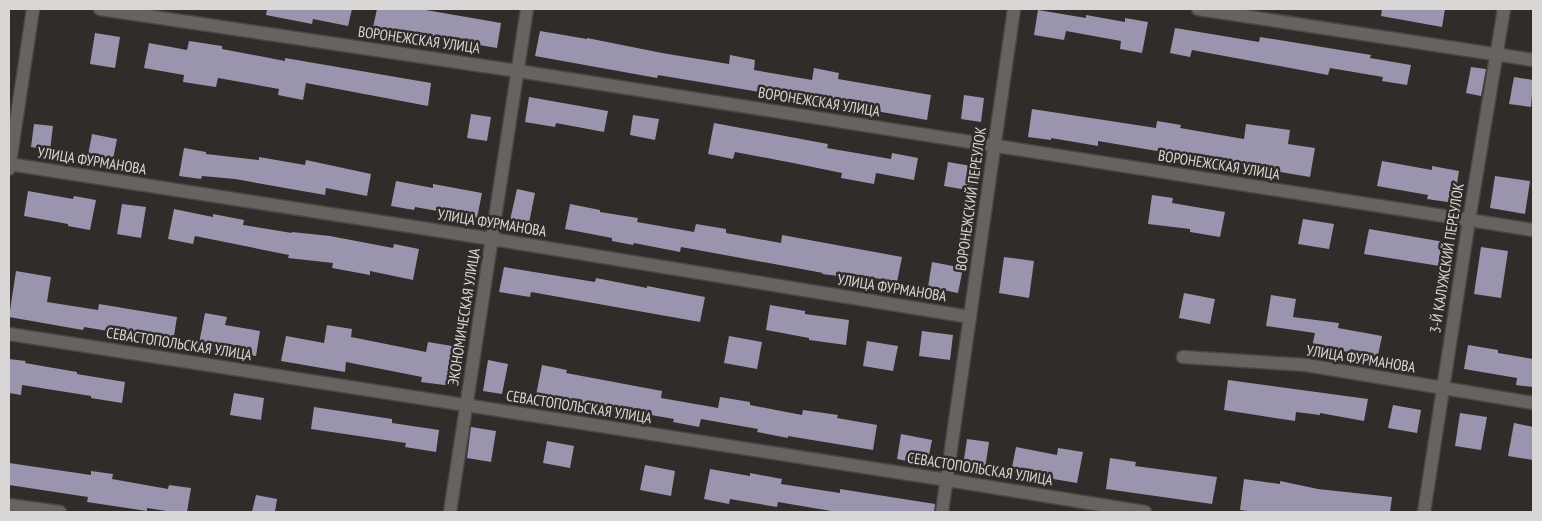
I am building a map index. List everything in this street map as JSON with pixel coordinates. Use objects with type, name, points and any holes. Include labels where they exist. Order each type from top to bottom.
[{"type":"street","points":[[9,166],[33,9]]},
{"type":"street","name":"ВОРОНЕЖСКАЯ УЛИЦА","points":[[100,9],[518,71],[1533,230]]},
{"type":"street","name":"ЭКОНОМИЧЕСКАЯ УЛИЦА","points":[[450,512],[528,9]]},
{"type":"street","name":"ВОРОНЕЖСКИЙ ПЕРЕУЛОК","points":[[942,512],[996,146],[1014,9]]},
{"type":"street","points":[[1198,9],[1533,60]]},
{"type":"street","name":"3-Й КАЛУЖСКИЙ ПЕРЕУЛОК","points":[[1424,512],[1504,9]]},
{"type":"street","name":"УЛИЦА ФУРМАНОВА","points":[[9,166],[492,240],[970,317]]},
{"type":"street","name":"СЕВАСТОПОЛЬСКАЯ УЛИЦА","points":[[9,334],[1145,512]]},
{"type":"street","name":"УЛИЦА ФУРМАНОВА","points":[[1183,358],[1306,365],[1533,403]]},
{"type":"street","points":[[9,505],[60,512]]},
{"type":"building","points":[[267,9],[352,9],[348,26],[313,19],[312,24],[266,15]]},
{"type":"building","points":[[377,9],[420,9],[501,23],[497,48],[373,27]]},
{"type":"building","points":[[1382,9],[1445,9],[1442,27],[1381,16]]},
{"type":"building","points":[[1038,10],[1086,18],[1086,15],[1125,22],[1125,18],[1148,22],[1142,53],[1120,49],[1121,41],[1066,31],[1064,40],[1034,35]]},
{"type":"building","points":[[1175,28],[1259,42],[1260,37],[1371,55],[1370,58],[1411,65],[1407,85],[1382,81],[1383,77],[1330,68],[1328,75],[1192,50],[1190,57],[1170,53]]},
{"type":"building","points":[[540,31],[729,64],[730,55],[755,60],[754,70],[812,80],[814,68],[839,73],[838,79],[931,95],[927,120],[658,75],[657,78],[535,56]]},
{"type":"building","points":[[95,33],[120,37],[115,68],[90,64]]},
{"type":"building","points":[[189,41],[222,46],[222,49],[285,61],[285,58],[431,83],[428,106],[306,83],[303,100],[278,95],[279,89],[218,78],[216,87],[183,82],[184,75],[144,68],[149,43],[187,50]]},
{"type":"building","points":[[1471,67],[1486,69],[1481,96],[1466,93]]},
{"type":"building","points":[[1514,77],[1533,80],[1531,107],[1509,104]]},
{"type":"building","points":[[964,95],[984,98],[981,122],[961,119]]},
{"type":"building","points":[[529,97],[608,111],[604,132],[556,123],[555,127],[525,122]]},
{"type":"building","points":[[1032,109],[1156,128],[1157,121],[1181,125],[1180,128],[1244,139],[1246,124],[1290,130],[1288,144],[1315,148],[1310,177],[1098,141],[1098,146],[1051,138],[1051,140],[1028,137]]},
{"type":"building","points":[[471,114],[491,117],[487,141],[467,138]]},
{"type":"building","points":[[633,115],[659,119],[655,140],[630,135]]},
{"type":"building","points":[[714,123],[828,144],[827,148],[891,159],[892,153],[918,158],[914,180],[876,173],[874,184],[841,178],[842,173],[735,152],[733,159],[708,154]]},
{"type":"building","points":[[34,124],[53,126],[50,150],[31,147]]},
{"type":"building","points":[[92,134],[117,139],[113,159],[88,155]]},
{"type":"building","points":[[184,148],[206,152],[206,154],[259,160],[259,157],[305,165],[306,160],[371,174],[367,196],[326,188],[325,195],[235,179],[202,176],[201,179],[179,176]]},
{"type":"building","points":[[1382,161],[1432,170],[1432,166],[1459,171],[1454,203],[1427,199],[1428,195],[1377,186]]},
{"type":"building","points":[[948,162],[977,167],[973,191],[944,186]]},
{"type":"building","points":[[1495,176],[1530,181],[1525,214],[1490,208]]},
{"type":"building","points":[[396,181],[433,188],[433,184],[482,193],[477,218],[415,207],[414,210],[391,206]]},
{"type":"building","points":[[517,189],[535,193],[529,223],[510,220]]},
{"type":"building","points":[[28,191],[73,199],[74,196],[96,200],[90,230],[24,216]]},
{"type":"building","points":[[1152,195],[1173,198],[1172,203],[1225,212],[1220,237],[1190,232],[1190,229],[1148,224]]},
{"type":"building","points":[[122,204],[146,207],[141,238],[117,234]]},
{"type":"building","points":[[570,204],[600,210],[600,212],[638,218],[637,222],[694,232],[696,224],[726,229],[726,233],[781,243],[782,235],[902,257],[897,282],[848,273],[847,277],[822,274],[681,247],[680,252],[634,243],[633,245],[612,241],[612,238],[565,229]]},
{"type":"building","points":[[174,209],[213,217],[213,214],[244,220],[243,225],[292,233],[330,236],[393,248],[394,244],[419,249],[413,280],[370,271],[370,275],[332,268],[333,263],[288,258],[289,255],[195,236],[193,244],[168,239]]},
{"type":"building","points":[[1303,219],[1334,224],[1329,249],[1298,244]]},
{"type":"building","points":[[1369,229],[1450,243],[1446,267],[1364,254]]},
{"type":"building","points":[[1481,247],[1508,251],[1501,298],[1474,294]]},
{"type":"building","points":[[1004,257],[1034,261],[1029,298],[999,293]]},
{"type":"building","points":[[932,262],[963,268],[958,293],[928,287]]},
{"type":"building","points":[[504,267],[595,282],[596,278],[705,297],[700,322],[531,292],[530,297],[499,292]]},
{"type":"building","points":[[16,271],[51,277],[47,302],[98,310],[99,304],[177,317],[173,342],[84,327],[83,330],[9,317]]},
{"type":"building","points":[[1184,293],[1215,299],[1210,324],[1179,318]]},
{"type":"building","points":[[1271,295],[1296,299],[1293,317],[1339,323],[1338,328],[1382,336],[1377,360],[1348,355],[1349,352],[1312,347],[1315,333],[1266,326]]},
{"type":"building","points":[[770,305],[805,311],[805,314],[849,320],[846,345],[809,340],[809,338],[766,330]]},
{"type":"building","points":[[205,313],[227,317],[225,325],[260,331],[256,356],[225,351],[225,349],[199,343]]},
{"type":"building","points":[[327,325],[352,329],[351,337],[426,352],[428,342],[458,347],[452,386],[421,382],[422,377],[346,362],[345,372],[281,361],[286,336],[324,343]]},
{"type":"building","points":[[922,331],[953,335],[950,360],[919,356]]},
{"type":"building","points":[[729,336],[762,342],[757,369],[724,363]]},
{"type":"building","points":[[867,341],[898,346],[893,371],[863,366]]},
{"type":"building","points":[[1468,345],[1498,350],[1498,353],[1533,359],[1533,387],[1516,385],[1517,378],[1464,369]]},
{"type":"building","points":[[9,359],[125,382],[122,403],[22,385],[21,395],[9,393]]},
{"type":"building","points":[[488,360],[508,364],[502,394],[483,391]]},
{"type":"building","points":[[542,365],[567,370],[566,373],[662,391],[661,398],[718,408],[720,397],[750,402],[750,405],[802,415],[803,410],[838,415],[837,418],[877,425],[873,450],[788,436],[788,438],[757,432],[758,429],[701,419],[699,427],[673,422],[674,419],[536,395]]},
{"type":"building","points":[[1228,380],[1368,399],[1364,421],[1320,413],[1320,415],[1296,412],[1295,421],[1224,410]]},
{"type":"building","points":[[234,393],[264,398],[261,420],[230,415]]},
{"type":"building","points":[[1393,405],[1421,410],[1417,433],[1388,428]]},
{"type":"building","points":[[314,407],[392,419],[392,423],[439,430],[436,452],[405,447],[406,443],[311,429]]},
{"type":"building","points":[[1460,413],[1487,417],[1481,450],[1455,446]]},
{"type":"building","points":[[1514,423],[1533,427],[1533,460],[1508,456]]},
{"type":"building","points":[[471,427],[496,431],[491,462],[467,458]]},
{"type":"building","points":[[901,434],[932,440],[927,465],[897,459]]},
{"type":"building","points":[[967,439],[989,442],[985,469],[963,466]]},
{"type":"building","points":[[547,441],[574,446],[570,468],[543,463]]},
{"type":"building","points":[[1016,447],[1057,455],[1058,448],[1083,452],[1077,483],[1011,472]]},
{"type":"building","points":[[1110,458],[1136,462],[1135,466],[1217,477],[1212,504],[1106,489]]},
{"type":"building","points":[[9,463],[91,475],[91,471],[113,474],[112,479],[168,489],[169,485],[191,488],[187,512],[147,508],[147,511],[87,502],[88,497],[9,485]]},
{"type":"building","points":[[645,465],[675,471],[671,496],[640,490]]},
{"type":"building","points":[[710,469],[750,476],[750,473],[782,479],[781,484],[840,493],[840,489],[935,504],[934,512],[837,512],[778,502],[777,507],[730,499],[729,504],[704,499]]},
{"type":"building","points":[[1244,479],[1280,484],[1280,481],[1318,489],[1392,497],[1390,512],[1256,512],[1240,510]]},
{"type":"building","points":[[256,495],[277,499],[275,512],[252,512]]}]
